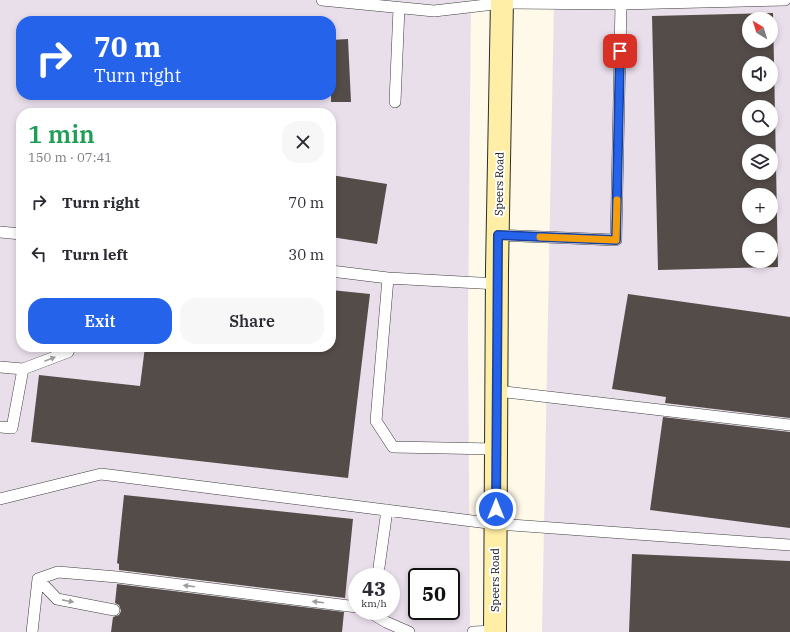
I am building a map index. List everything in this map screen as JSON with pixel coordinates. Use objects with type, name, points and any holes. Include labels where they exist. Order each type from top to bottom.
[{"type":"main road","name":"Speers Road","points":[[495,631],[498,235],[502,1]]},
{"type":"lane","points":[[322,0],[434,12],[502,1],[621,4],[785,0]]},
{"type":"lane","points":[[498,235],[616,240],[621,4]]},
{"type":"lane","points":[[395,102],[399,8]]},
{"type":"lane","points":[[0,232],[16,234]]},
{"type":"lane","points":[[336,272],[388,278],[498,284]]},
{"type":"lane","points":[[388,278],[376,421],[393,447],[496,448]]},
{"type":"lane","points":[[0,368],[23,369],[68,352]]},
{"type":"lane","points":[[0,427],[12,428],[23,369]]},
{"type":"lane","points":[[497,391],[790,426]]},
{"type":"lane","points":[[0,499],[101,474],[496,524],[790,546]]},
{"type":"lane","points":[[379,567],[387,510]]},
{"type":"lane","points":[[38,579],[58,572],[117,577],[348,606]]},
{"type":"lane","points":[[38,579],[57,599],[114,610]]},
{"type":"lane","points":[[32,632],[38,579]]},
{"type":"lane","points":[[381,620],[393,628],[409,632]]},
{"type":"lane","points":[[474,632],[495,631]]},
{"type":"shaded area","points":[[0,0],[471,0],[468,326],[470,632],[0,632]]},
{"type":"shaded area","points":[[554,0],[790,0],[790,632],[542,632]]},
{"type":"building","points":[[742,14],[742,48],[774,48],[774,56],[742,56],[742,92],[775,92],[775,100],[742,100],[742,136],[775,136],[776,144],[742,144],[742,180],[776,180],[776,188],[742,188],[742,224],[777,224],[777,232],[742,232],[742,268],[658,270],[652,16]]},
{"type":"building","points":[[348,39],[351,102],[331,102],[331,100],[336,100],[336,40]]},
{"type":"building","points":[[336,176],[387,184],[377,244],[336,238]]},
{"type":"building","points":[[336,291],[370,294],[348,478],[31,442],[39,375],[140,386],[144,352],[336,352]]},
{"type":"building","points":[[628,294],[790,317],[790,418],[665,403],[666,397],[612,389]]},
{"type":"building","points":[[663,417],[790,432],[790,528],[650,510]]},
{"type":"building","points":[[124,495],[353,519],[345,598],[119,570],[119,564],[117,563]]},
{"type":"building","points":[[632,554],[790,561],[790,632],[629,632]]},
{"type":"building","points":[[117,584],[344,612],[342,632],[111,632],[113,617],[119,615],[121,611],[119,605],[115,603]]},
{"type":"slow traffic","points":[[540,237],[616,240],[617,200]]},
{"type":"route","points":[[496,509],[498,235],[616,240],[620,51]]}]
